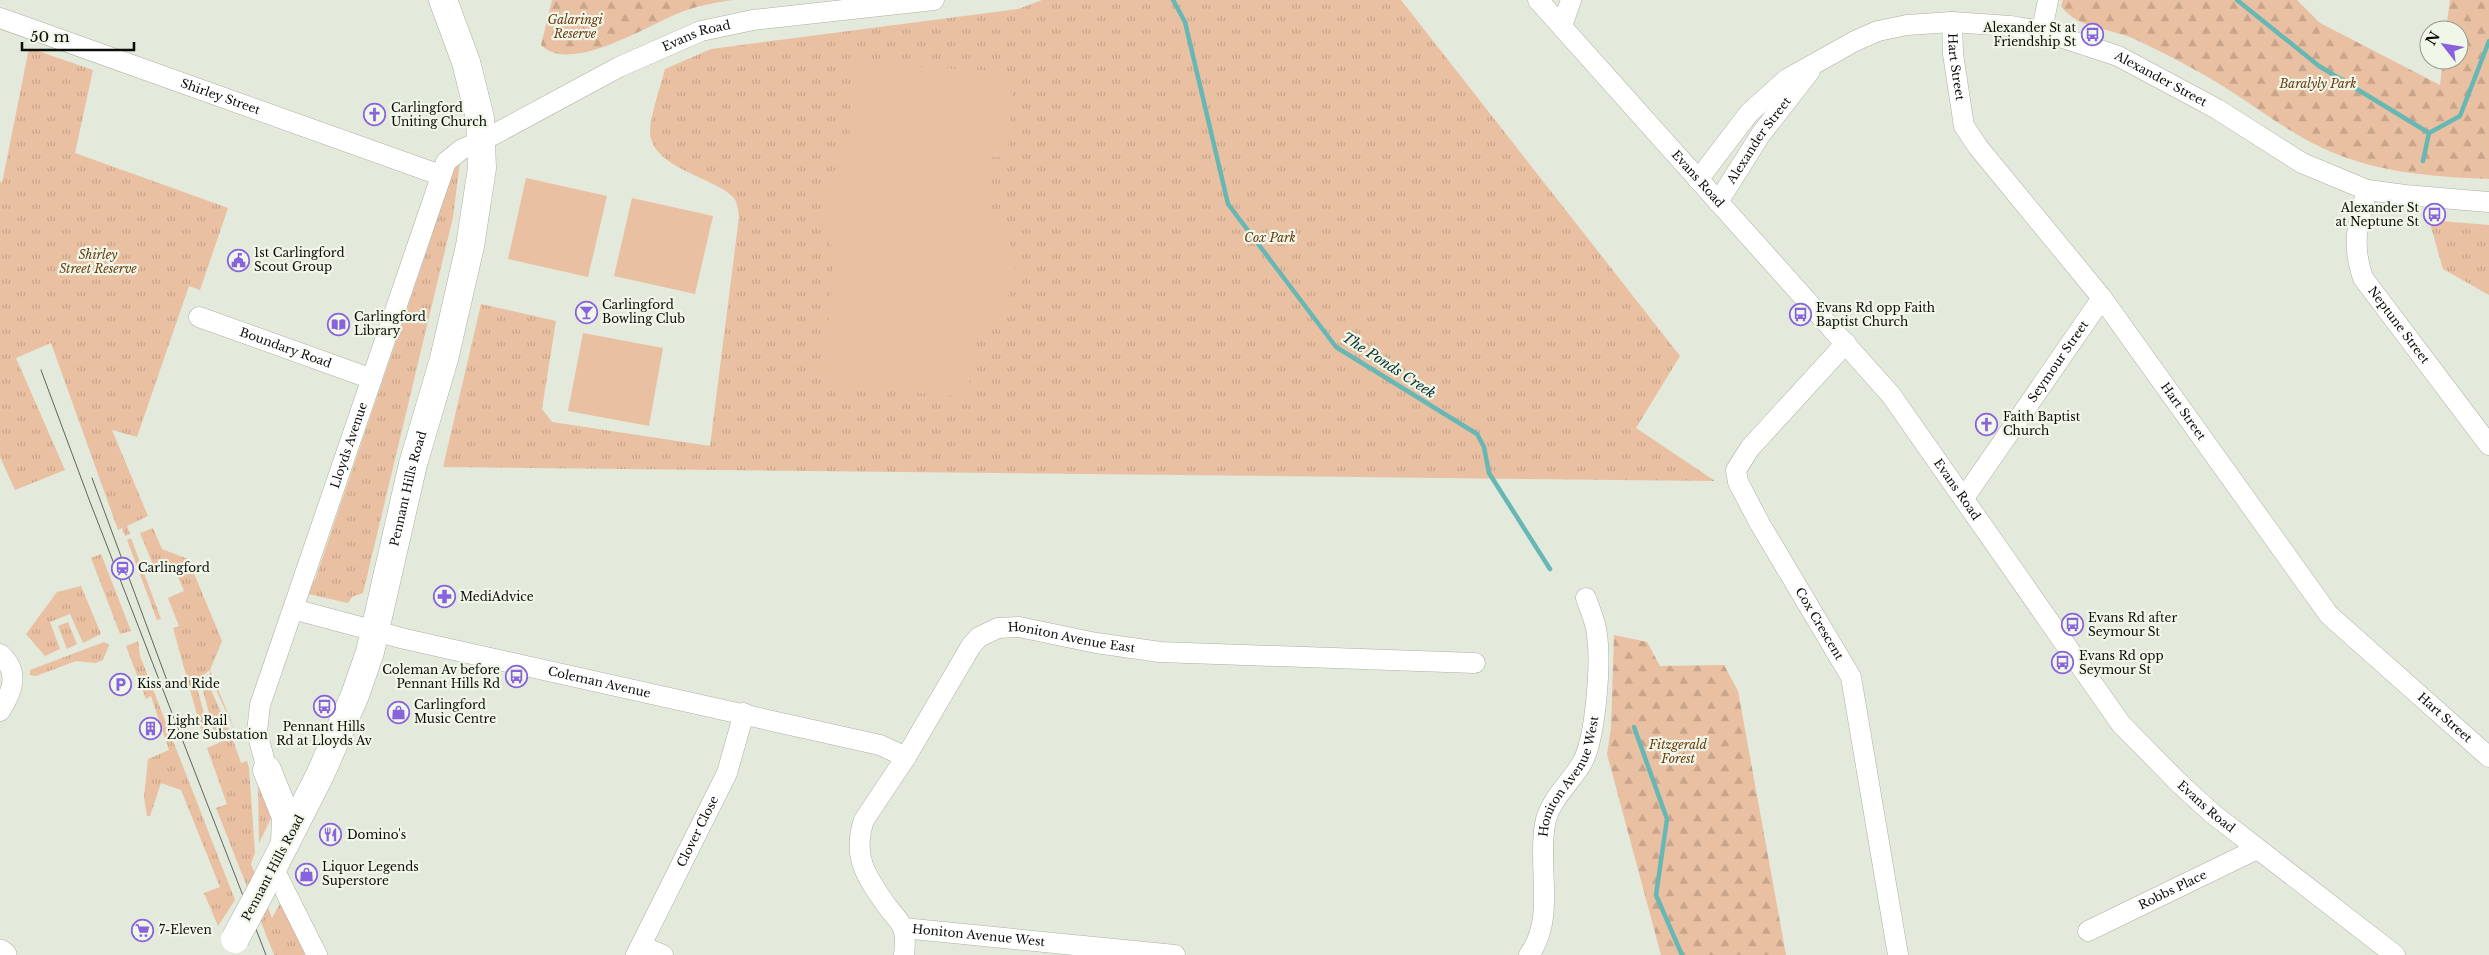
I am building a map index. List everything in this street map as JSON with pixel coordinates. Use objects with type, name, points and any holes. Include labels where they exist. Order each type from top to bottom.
[{"type":"highway","name":"Pennant Hills Road","points":[[230,947],[306,805],[336,739],[364,668],[375,630],[413,464],[444,359],[464,275],[478,205],[482,168],[482,141],[480,118],[471,79],[443,0]]},
{"type":"highway","points":[[267,770],[286,817],[274,865]]},
{"type":"main road","points":[[0,952],[4,955]]},
{"type":"street","name":"Evans Road","points":[[482,141],[619,67],[701,31],[753,20],[934,0]]},
{"type":"street","name":"Evans Road","points":[[1538,0],[1891,395],[2122,724],[2179,783],[2257,849],[2395,955]]},
{"type":"street","points":[[1562,26],[1571,0]]},
{"type":"street","points":[[2042,31],[2048,0]]},
{"type":"street","name":"Shirley Street","points":[[0,18],[440,175]]},
{"type":"street","name":"Alexander Street","points":[[1698,180],[1748,113],[1787,78],[1878,31],[1907,25],[1952,22],[2010,26],[2042,31],[2118,56],[2217,108],[2302,162],[2367,190],[2489,202]]},
{"type":"street","name":"Hart Street","points":[[1952,22],[1953,54],[1964,126],[1978,147],[2102,298],[2329,615],[2489,757]]},
{"type":"street","name":"Alexander Street","points":[[1718,202],[1780,109],[1821,59]]},
{"type":"street","name":"Lloyds Avenue","points":[[267,770],[259,744],[257,714],[440,175],[451,156],[462,149],[482,141]]},
{"type":"street","name":"Neptune Street","points":[[2367,190],[2356,237],[2356,257],[2363,278],[2489,445]]},
{"type":"street","name":"Seymour Street","points":[[1964,498],[2102,298]]},
{"type":"street","name":"Boundary Road","points":[[199,316],[372,379]]},
{"type":"street","name":"Cox Crescent","points":[[1846,343],[1750,448],[1736,470],[1738,482],[1760,524],[1851,677],[1898,955]]},
{"type":"street","name":"Honiton Avenue West","points":[[1529,955],[1534,948],[1542,916],[1545,892],[1543,834],[1545,821],[1549,810],[1582,763],[1593,730],[1598,635],[1586,598]]},
{"type":"street","name":"Coleman Avenue","points":[[293,608],[375,630],[880,745],[906,757]]},
{"type":"street","name":"Honiton Avenue East","points":[[903,928],[865,872],[858,850],[864,820],[906,757],[971,646],[979,637],[989,631],[1006,626],[1160,652],[1475,663]]},
{"type":"street","points":[[0,654],[13,672],[11,692],[0,711]]},
{"type":"street","name":"Clover Close","points":[[663,955],[638,950],[727,773],[744,713]]},
{"type":"street","name":"Robbs Place","points":[[2088,931],[2257,849]]},
{"type":"street","points":[[274,865],[318,955]]},
{"type":"street","points":[[903,928],[904,955]]},
{"type":"street","name":"Honiton Avenue West","points":[[903,928],[1175,955]]},
{"type":"green space","name":"Galaringi Reserve","points":[[552,0],[734,0],[686,11],[609,45],[570,54],[554,53],[541,45]]},
{"type":"green space","name":"Cox Park","points":[[1042,0],[1401,0],[1680,356],[1636,428],[1715,481],[443,467],[481,304],[556,321],[542,409],[552,422],[710,446],[739,217],[737,203],[732,196],[710,182],[670,162],[659,153],[652,142],[651,122],[665,69],[711,49],[1018,9]]},
{"type":"green space","name":"Baralyly Park","points":[[2063,0],[2297,0],[2320,23],[2440,85],[2442,70],[2469,70],[2469,20],[2447,20],[2450,0],[2489,0],[2489,179],[2435,176],[2399,171],[2382,168],[2330,152],[2299,136],[2204,75],[2132,38],[2075,19],[2061,6]]},
{"type":"green space","name":"Shirley Street Reserve","points":[[29,48],[93,70],[75,153],[228,208],[200,290],[189,286],[137,437],[112,430],[148,516],[127,526],[130,534],[125,536],[122,528],[118,530],[51,343],[16,358],[65,470],[15,490],[0,457],[0,181],[2,183]]},
{"type":"green space","points":[[852,63],[1013,72],[1008,157],[989,157],[984,211],[1007,237],[1013,251],[1014,279],[1004,305],[985,326],[974,334],[968,397],[823,385],[834,250],[826,234],[822,207],[832,175],[840,162],[843,146],[849,146]]},
{"type":"green space","points":[[460,162],[453,217],[363,593],[352,597],[348,603],[304,593],[307,587],[315,580],[432,235],[448,170]]},
{"type":"green space","points":[[526,178],[607,196],[588,277],[508,259]]},
{"type":"green space","points":[[632,198],[713,216],[695,294],[614,276]]},
{"type":"green space","points":[[2429,220],[2489,225],[2489,295],[2443,269]]},
{"type":"green space","points":[[583,333],[663,348],[649,426],[568,411]]},
{"type":"green space","points":[[153,528],[162,549],[188,559],[222,641],[210,670],[195,681],[211,738],[204,740],[173,628],[179,626],[168,598],[184,591],[174,567],[160,573],[157,566],[154,567],[140,533]]},
{"type":"green space","points":[[131,538],[161,619],[157,620],[127,540]]},
{"type":"green space","points":[[101,554],[131,631],[120,634],[91,558]]},
{"type":"green space","points":[[81,586],[101,634],[83,643],[70,614],[50,622],[60,649],[45,656],[26,634],[57,592]]},
{"type":"green space","points":[[68,622],[77,644],[67,649],[58,626]]},
{"type":"green space","name":"Fitzgerald Forest","points":[[1614,635],[1647,642],[1660,666],[1724,665],[1738,691],[1786,955],[1661,955],[1607,754],[1611,728]]},
{"type":"green space","points":[[138,641],[140,656],[235,900],[218,926],[204,893],[220,887],[181,790],[161,783],[150,816],[147,816],[144,797],[148,759],[169,750],[151,696],[146,699],[126,646]]},
{"type":"green space","points":[[104,642],[109,645],[103,660],[95,663],[76,661],[36,676],[30,675],[30,670]]},
{"type":"green space","points":[[210,670],[237,735],[210,677]]},
{"type":"green space","points":[[207,681],[229,730],[215,736],[201,683]]},
{"type":"green space","points":[[232,737],[241,763],[247,761],[249,768],[255,852],[251,864],[272,918],[281,902],[295,929],[305,955],[274,955],[216,808],[227,804],[207,748]]},
{"type":"green space","points":[[258,784],[276,808],[259,843]]},
{"type":"waterway","name":"The Ponds Creek","points":[[1173,0],[1185,22],[1228,204],[1336,347],[1477,434],[1484,447],[1489,473],[1550,569]]},
{"type":"waterway","points":[[2237,0],[2319,66],[2429,133],[2423,161]]},
{"type":"waterway","points":[[2429,133],[2460,116],[2489,41]]},
{"type":"waterway","name":"The Ponds Creek","points":[[1634,727],[1667,819],[1656,895],[1682,955]]},
{"type":"tram line","points":[[41,370],[90,502],[266,955]]},
{"type":"tram line","points":[[92,478],[169,686]]},
{"type":"place","name":"Alexander St at Friendship St","points":[[2092,35]]},
{"type":"place","name":"Carlingford Uniting Church","points":[[375,115]]},
{"type":"place","name":"Alexander St at Neptune St","points":[[2435,215]]},
{"type":"place","name":"1st Carlingford Scout Group","points":[[238,260]]},
{"type":"place","name":"Carlingford Bowling Club","points":[[586,312]]},
{"type":"place","name":"Evans Rd opp Faith Baptist Church","points":[[1800,315]]},
{"type":"place","name":"Carlingford Library","points":[[338,324]]},
{"type":"place","name":"Faith Baptist Church","points":[[1987,424]]},
{"type":"place","name":"Carlingford","points":[[122,568]]},
{"type":"place","name":"MediAdvice","points":[[444,597]]},
{"type":"place","name":"Evans Rd after Seymour St","points":[[2072,625]]},
{"type":"place","name":"Evans Rd opp Seymour St","points":[[2063,663]]},
{"type":"place","name":"Coleman Av before Pennant Hills Rd","points":[[516,677]]},
{"type":"place","name":"Kiss and Ride","points":[[121,684]]},
{"type":"place","name":"Pennant Hills Rd at Lloyds Av","points":[[324,706]]},
{"type":"place","name":"Carlingford Music Centre","points":[[398,712]]},
{"type":"place","name":"Light Rail Zone Substation","points":[[151,728]]},
{"type":"place","name":"Domino's","points":[[331,835]]},
{"type":"place","name":"Liquor Legends Superstore","points":[[306,874]]},
{"type":"place","name":"7-Eleven","points":[[143,930]]}]
